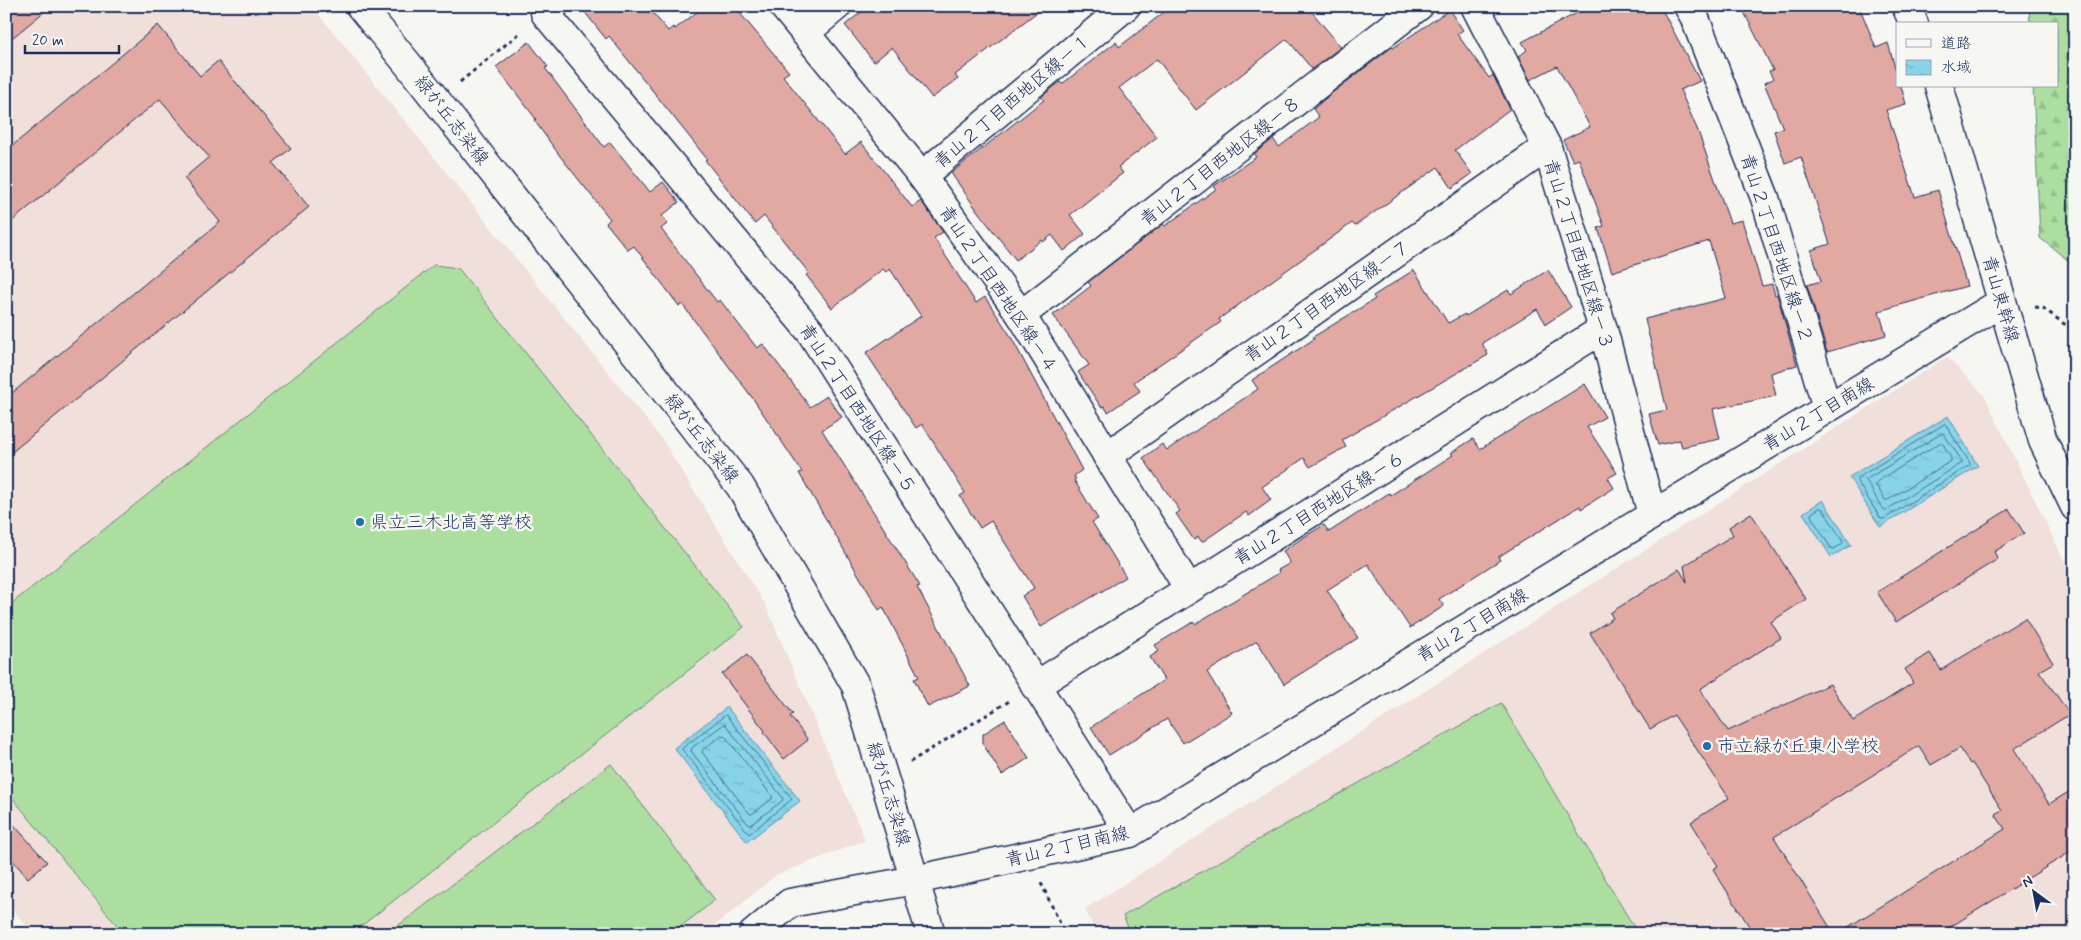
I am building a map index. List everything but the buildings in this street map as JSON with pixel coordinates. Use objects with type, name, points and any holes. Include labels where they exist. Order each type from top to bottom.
[{"type":"street","name":"緑が丘志染線","points":[[360,6],[740,486],[856,686],[931,934]]},
{"type":"street","name":"青山２丁目西地区線ー４","points":[[783,6],[922,176],[1021,315],[1189,590]]},
{"type":"street","points":[[805,33],[837,6]]},
{"type":"street","name":"青山２丁目西地区線ー１","points":[[922,176],[1126,6]]},
{"type":"street","name":"青山２丁目西地区線ー８","points":[[1021,315],[1419,6]]},
{"type":"street","name":"青山２丁目西地区線ー３","points":[[1475,6],[1547,147],[1603,329],[1652,515]]},
{"type":"street","name":"青山２丁目西地区線ー２","points":[[1688,6],[1765,198],[1827,408]]},
{"type":"street","points":[[1906,6],[1913,22]]},
{"type":"street","name":"青山２丁目西地区線ー５","points":[[549,10],[810,331],[1130,833]]},
{"type":"street","name":"青山東幹線","points":[[1940,88],[2043,441],[2075,507]]},
{"type":"street","name":"青山２丁目西地区線ー７","points":[[1107,456],[1547,147]]},
{"type":"street","name":"青山２丁目南線","points":[[753,934],[790,903],[915,880],[1130,833],[2002,302]]},
{"type":"street","name":"青山２丁目西地区線ー６","points":[[1035,686],[1603,329]]},
{"type":"path","points":[[437,101],[549,10]]},
{"type":"path","points":[[2002,302],[2043,308],[2075,332]]},
{"type":"path","points":[[884,778],[1035,686]]},
{"type":"path","points":[[1028,855],[1065,934]]},
{"type":"shaded area","name":"県立三木北高等学校","points":[[6,6],[312,6],[661,438],[766,606],[865,840],[776,875],[705,934],[33,934],[6,901]]},
{"type":"shaded area","name":"市立緑が丘東小学校","points":[[1947,357],[1984,395],[2075,583],[2075,934],[1097,934],[1085,909]]},
{"type":"green space","points":[[2029,6],[2075,6],[2075,266],[2040,238],[2033,88],[2058,88],[2058,22],[2030,22]]},
{"type":"green space","points":[[434,265],[458,268],[744,627],[351,934],[124,934],[6,790],[6,608]]},
{"type":"green space","points":[[1501,703],[1638,934],[1131,934],[1123,916]]},
{"type":"green space","points":[[611,764],[715,900],[671,934],[387,934]]},
{"type":"water","points":[[1948,416],[1978,466],[1880,527],[1849,477]]},
{"type":"water","points":[[1823,500],[1851,545],[1831,557],[1803,513]]},
{"type":"water","points":[[727,707],[800,801],[747,842],[674,748]]},
{"type":"place","name":"県立三木北高等学校","points":[[360,522]]},
{"type":"place","name":"市立緑が丘東小学校","points":[[1707,746]]}]
